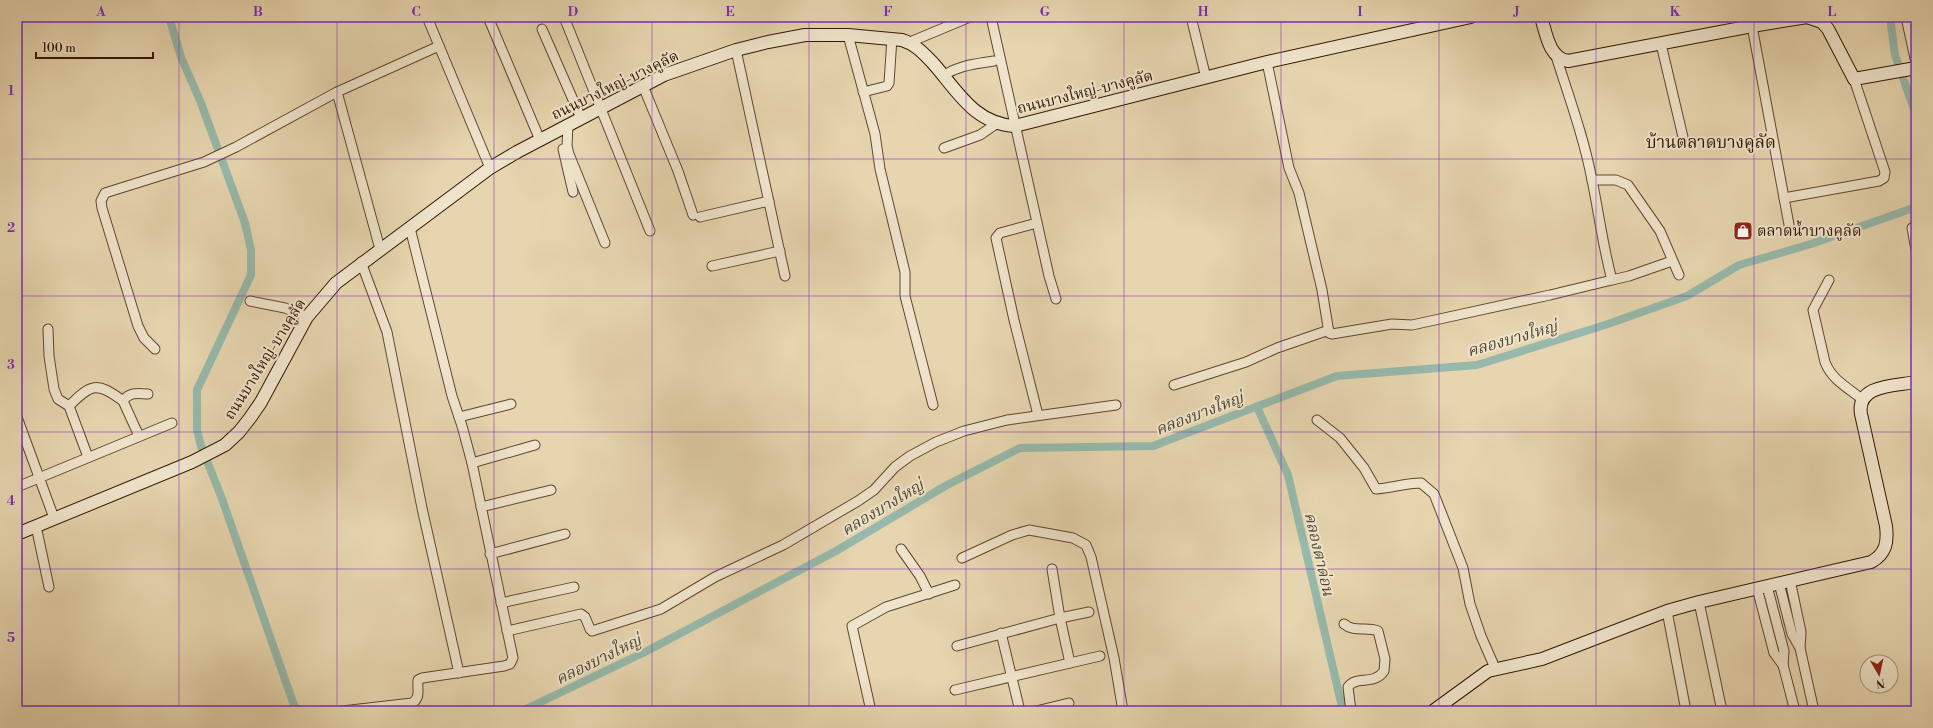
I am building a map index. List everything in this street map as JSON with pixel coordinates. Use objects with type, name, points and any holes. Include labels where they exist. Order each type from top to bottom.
[{"type":"street","points":[[427,17],[490,168]]},
{"type":"street","points":[[488,17],[540,140]]},
{"type":"street","points":[[564,17],[650,231]]},
{"type":"street","points":[[910,42],[970,17]]},
{"type":"street","points":[[991,17],[1037,223],[1053,292],[1056,299]]},
{"type":"street","points":[[1191,17],[1206,78]]},
{"type":"street","name":"ถนนบางใหญ่-บางคูลัด","points":[[17,534],[192,462],[216,450],[231,440],[250,418],[260,402],[307,317],[336,283],[361,262],[410,228],[490,168],[600,108],[686,66],[736,50],[794,37],[848,35],[892,38],[910,42],[921,51],[973,110],[996,124],[1015,126],[1267,62],[1471,17]]},
{"type":"street","points":[[1541,17],[1552,51],[1556,56],[1580,133],[1592,180],[1600,229],[1612,280]]},
{"type":"street","points":[[1854,79],[1888,74],[1915,67],[1906,17]]},
{"type":"street","points":[[1556,56],[1568,61],[1752,26],[1769,20],[1807,18],[1822,22],[1828,29],[1850,75],[1854,79],[1886,172],[1884,178],[1879,181],[1784,198]]},
{"type":"street","points":[[1752,26],[1790,230]]},
{"type":"street","points":[[542,29],[581,118]]},
{"type":"street","points":[[848,35],[875,134],[880,169],[905,272],[905,296],[934,405]]},
{"type":"street","points":[[863,92],[887,86],[889,83],[892,38]]},
{"type":"street","points":[[1661,44],[1683,137]]},
{"type":"street","points":[[155,349],[144,338],[138,326],[102,208],[102,197],[110,190],[204,162],[236,147],[337,92],[439,46]]},
{"type":"street","points":[[736,50],[785,276]]},
{"type":"street","points":[[944,76],[952,69],[961,66],[994,61]]},
{"type":"street","points":[[1267,62],[1289,168],[1299,193],[1322,290],[1329,330],[1332,334],[1392,324],[1412,325],[1629,276],[1672,261]]},
{"type":"street","points":[[643,86],[697,216],[769,201]]},
{"type":"street","points":[[337,92],[380,249]]},
{"type":"street","points":[[944,148],[980,135],[996,124]]},
{"type":"street","points":[[568,126],[567,138],[569,154],[605,243]]},
{"type":"street","points":[[567,138],[563,144],[563,150],[573,192]]},
{"type":"street","points":[[1592,180],[1616,180],[1628,185],[1660,231],[1679,276]]},
{"type":"street","points":[[1037,223],[1000,233],[996,238],[1014,320],[1038,415]]},
{"type":"street","points":[[342,711],[412,703],[416,701],[418,695],[418,680],[510,664],[513,658],[472,463],[450,388],[410,228]]},
{"type":"street","points":[[1912,228],[1916,250]]},
{"type":"street","points":[[712,266],[780,251]]},
{"type":"street","points":[[361,262],[387,332],[458,674]]},
{"type":"street","points":[[1829,280],[1813,310],[1825,362],[1835,378],[1862,399]]},
{"type":"street","points":[[250,301],[285,308],[307,317]]},
{"type":"street","points":[[48,329],[49,356],[54,389],[58,399],[69,406],[88,457]]},
{"type":"street","points":[[1174,385],[1246,362],[1277,348],[1329,330]]},
{"type":"street","points":[[1433,711],[1481,674],[1495,668],[1542,658],[1667,611],[1773,584],[1871,562],[1879,558],[1884,552],[1887,537],[1886,526],[1860,408],[1862,399],[1877,389],[1916,382]]},
{"type":"street","points":[[69,406],[80,394],[94,388],[103,388],[110,391],[123,401],[139,436]]},
{"type":"street","points":[[123,401],[126,396],[132,394],[148,394]]},
{"type":"street","points":[[459,417],[511,404]]},
{"type":"street","points":[[507,631],[581,614],[592,631],[661,609],[715,577],[783,545],[858,501],[874,490],[895,467],[910,456],[936,442],[964,431],[1007,420],[1116,405]]},
{"type":"street","points":[[17,417],[54,518]]},
{"type":"street","points":[[1317,420],[1340,438],[1364,468],[1376,489],[1391,488],[1409,483],[1421,483],[1434,494],[1463,568],[1470,604],[1480,636],[1495,668]]},
{"type":"street","points":[[17,487],[172,423]]},
{"type":"street","points":[[472,463],[535,445]]},
{"type":"street","points":[[481,507],[551,490]]},
{"type":"street","points":[[36,526],[49,587]]},
{"type":"street","points":[[962,558],[1012,535],[1029,530],[1073,538],[1086,545],[1091,556],[1114,658],[1123,711]]},
{"type":"street","points":[[490,554],[565,534]]},
{"type":"street","points":[[900,549],[920,576],[929,594]]},
{"type":"street","points":[[1052,569],[1060,618],[1070,663]]},
{"type":"street","points":[[1773,584],[1802,632],[1800,648],[1814,711]]},
{"type":"street","points":[[1773,584],[1784,651],[1783,665],[1795,711]]},
{"type":"street","points":[[871,711],[852,626],[886,608],[955,585]]},
{"type":"street","points":[[501,603],[574,587]]},
{"type":"street","points":[[1699,602],[1722,711]]},
{"type":"street","points":[[1667,611],[1686,711]]},
{"type":"street","points":[[958,646],[1001,633],[1089,612]]},
{"type":"street","points":[[1344,624],[1352,629],[1378,631],[1385,659],[1384,671],[1379,678],[1354,682],[1348,687],[1351,711]]},
{"type":"street","points":[[1001,633],[1020,711]]},
{"type":"street","points":[[955,690],[1100,656]]},
{"type":"street","points":[[1036,711],[1069,703]]},
{"type":"waterway","points":[[169,17],[181,57],[201,103],[245,223],[251,250],[251,275],[197,390],[197,430],[201,446],[221,496],[296,711]]},
{"type":"waterway","points":[[1890,17],[1895,55],[1916,115]]},
{"type":"waterway","name":"คลองบางใหญ่","points":[[522,711],[645,652],[836,551],[947,485],[1020,448],[1153,446],[1337,376],[1477,365],[1605,325],[1687,296],[1739,265],[1811,244],[1916,207]]},
{"type":"waterway","name":"คลองตาด่อน","points":[[1257,407],[1288,475],[1343,711]]},
{"type":"place","name":"ตลาดน้ำบางคูลัด","points":[[1743,231]]},
{"type":"district","name":"บ้านตลาดบางคูลัด","points":[[1711,142]]}]
